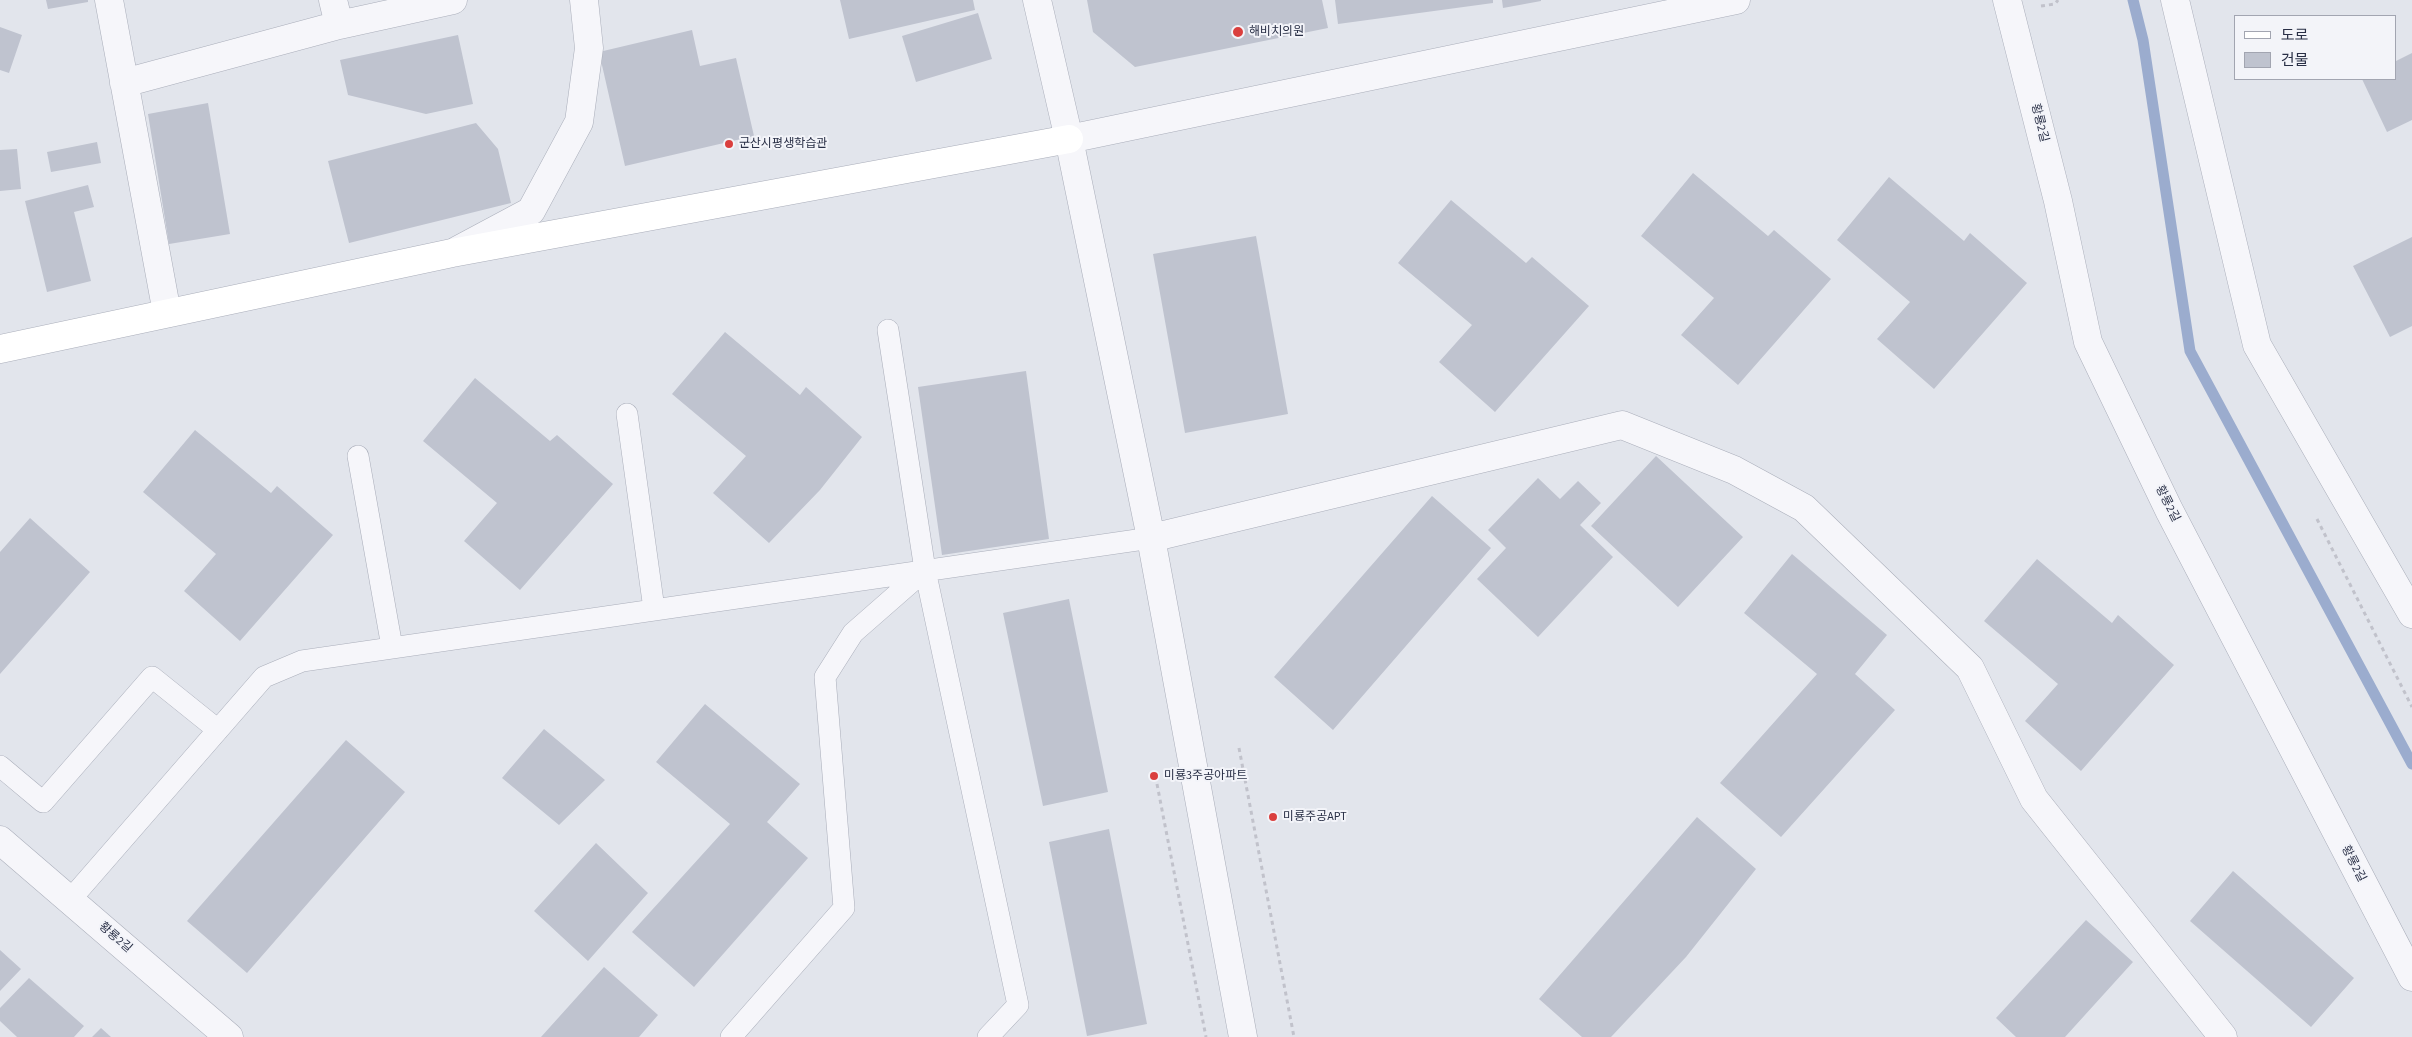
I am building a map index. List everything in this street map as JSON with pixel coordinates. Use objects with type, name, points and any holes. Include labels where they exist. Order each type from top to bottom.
[{"type":"street","points":[[109,0],[168,313]]},
{"type":"street","points":[[124,83],[336,12],[453,0]]},
{"type":"street","points":[[452,253],[531,210],[578,122],[589,48],[584,0]]},
{"type":"street","points":[[1037,0],[1069,139],[1151,538],[1243,1037]]},
{"type":"street","points":[[0,348],[452,253],[1069,139],[1736,0]]},
{"type":"street","name":"황룡2길","points":[[2007,0],[2058,201],[2088,342],[2169,510],[2412,977]]},
{"type":"street","points":[[2175,0],[2257,345],[2412,614]]},
{"type":"street","points":[[1151,538],[1622,425],[1734,470],[1804,508],[1970,668],[2034,799],[2223,1037]]},
{"type":"street","name":"황룡2길","points":[[0,840],[229,1037]]},
{"type":"lane","points":[[888,330],[925,570],[1018,1005],[988,1037]]},
{"type":"lane","points":[[627,414],[654,609]]},
{"type":"lane","points":[[358,456],[392,647]]},
{"type":"lane","points":[[70,900],[264,677],[302,661],[1151,538]]},
{"type":"lane","points":[[730,1037],[844,908],[825,677],[853,633],[925,570]]},
{"type":"lane","points":[[0,766],[43,802],[152,677],[218,730]]},
{"type":"path","points":[[1239,748],[1294,1037]]},
{"type":"path","points":[[1157,784],[1206,1037]]},
{"type":"building","points":[[46,0],[88,0],[88,2],[48,9]]},
{"type":"building","points":[[840,0],[973,0],[975,10],[849,39]]},
{"type":"building","points":[[1087,0],[1322,0],[1328,28],[1135,67],[1093,32]]},
{"type":"building","points":[[1335,0],[1493,0],[1493,3],[1338,24]]},
{"type":"building","points":[[1502,0],[1541,0],[1541,1],[1503,8]]},
{"type":"building","points":[[978,13],[992,59],[916,82],[902,36]]},
{"type":"building","points":[[0,27],[22,35],[9,73],[0,70]]},
{"type":"building","points":[[692,30],[700,66],[736,58],[754,136],[625,166],[599,52]]},
{"type":"building","points":[[458,35],[473,104],[426,114],[348,95],[340,60]]},
{"type":"building","points":[[2412,53],[2412,120],[2387,132],[2362,80],[2397,80],[2397,60]]},
{"type":"building","points":[[208,103],[230,234],[169,244],[148,114]]},
{"type":"building","points":[[476,123],[498,149],[511,203],[349,243],[328,161]]},
{"type":"building","points":[[97,142],[101,163],[51,172],[47,152]]},
{"type":"building","points":[[17,149],[21,189],[0,191],[0,150]]},
{"type":"building","points":[[1693,173],[1768,236],[1774,230],[1831,279],[1738,385],[1681,335],[1714,298],[1641,236]]},
{"type":"building","points":[[1889,177],[1964,241],[1970,233],[2027,283],[1934,389],[1877,339],[1910,302],[1837,240]]},
{"type":"building","points":[[88,185],[94,207],[74,212],[91,281],[47,292],[25,201]]},
{"type":"building","points":[[1451,200],[1526,263],[1532,257],[1589,306],[1495,412],[1439,362],[1472,325],[1398,263]]},
{"type":"building","points":[[1256,236],[1288,414],[1185,433],[1153,254]]},
{"type":"building","points":[[2412,237],[2412,326],[2390,337],[2353,266]]},
{"type":"building","points":[[725,332],[800,395],[806,387],[862,437],[820,490],[769,543],[713,493],[746,456],[672,394]]},
{"type":"building","points":[[1026,371],[1049,539],[942,555],[918,387]]},
{"type":"building","points":[[475,378],[550,441],[557,435],[613,484],[520,590],[464,541],[497,503],[423,441]]},
{"type":"building","points":[[195,430],[271,493],[277,486],[333,535],[240,641],[184,591],[216,554],[143,492]]},
{"type":"building","points":[[1656,456],[1743,537],[1678,607],[1591,526]]},
{"type":"building","points":[[1538,478],[1560,499],[1578,481],[1601,503],[1580,525],[1613,557],[1538,637],[1477,579],[1506,548],[1488,530]]},
{"type":"building","points":[[1432,496],[1491,548],[1333,730],[1274,677]]},
{"type":"building","points":[[30,518],[90,572],[0,674],[0,552]]},
{"type":"building","points":[[1792,554],[1887,635],[1855,674],[1895,710],[1781,837],[1720,783],[1817,674],[1744,613]]},
{"type":"building","points":[[2037,559],[2112,623],[2118,615],[2174,665],[2081,771],[2025,721],[2058,684],[1984,621]]},
{"type":"building","points":[[1069,599],[1108,792],[1043,806],[1003,613]]},
{"type":"building","points":[[705,704],[800,784],[767,822],[808,858],[694,987],[632,932],[730,824],[656,762]]},
{"type":"building","points":[[544,729],[605,780],[559,825],[502,778]]},
{"type":"building","points":[[346,740],[405,792],[247,973],[187,921]]},
{"type":"building","points":[[1697,817],[1756,869],[1686,957],[1611,1037],[1582,1037],[1539,999]]},
{"type":"building","points":[[1109,829],[1147,1024],[1087,1036],[1049,842]]},
{"type":"building","points":[[596,843],[648,893],[588,961],[534,911]]},
{"type":"building","points":[[2233,871],[2354,978],[2311,1027],[2190,921]]},
{"type":"building","points":[[2086,920],[2133,962],[2065,1037],[2016,1037],[1996,1018]]},
{"type":"building","points":[[0,950],[21,969],[0,991]]},
{"type":"building","points":[[604,967],[658,1015],[639,1037],[541,1037]]},
{"type":"building","points":[[29,978],[84,1026],[74,1037],[17,1037],[0,1021],[0,1008]]},
{"type":"building","points":[[101,1028],[111,1037],[92,1037]]},
{"type":"waterway","points":[[2133,0],[2143,40],[2190,351],[2412,764]]},
{"type":"place","name":"해비치의원","points":[[1238,32]]},
{"type":"place","name":"군산시평생학습관","points":[[729,144]]},
{"type":"place","name":"미룡3주공아파트","points":[[1154,776]]},
{"type":"place","name":"미룡주공APT","points":[[1273,817]]}]
